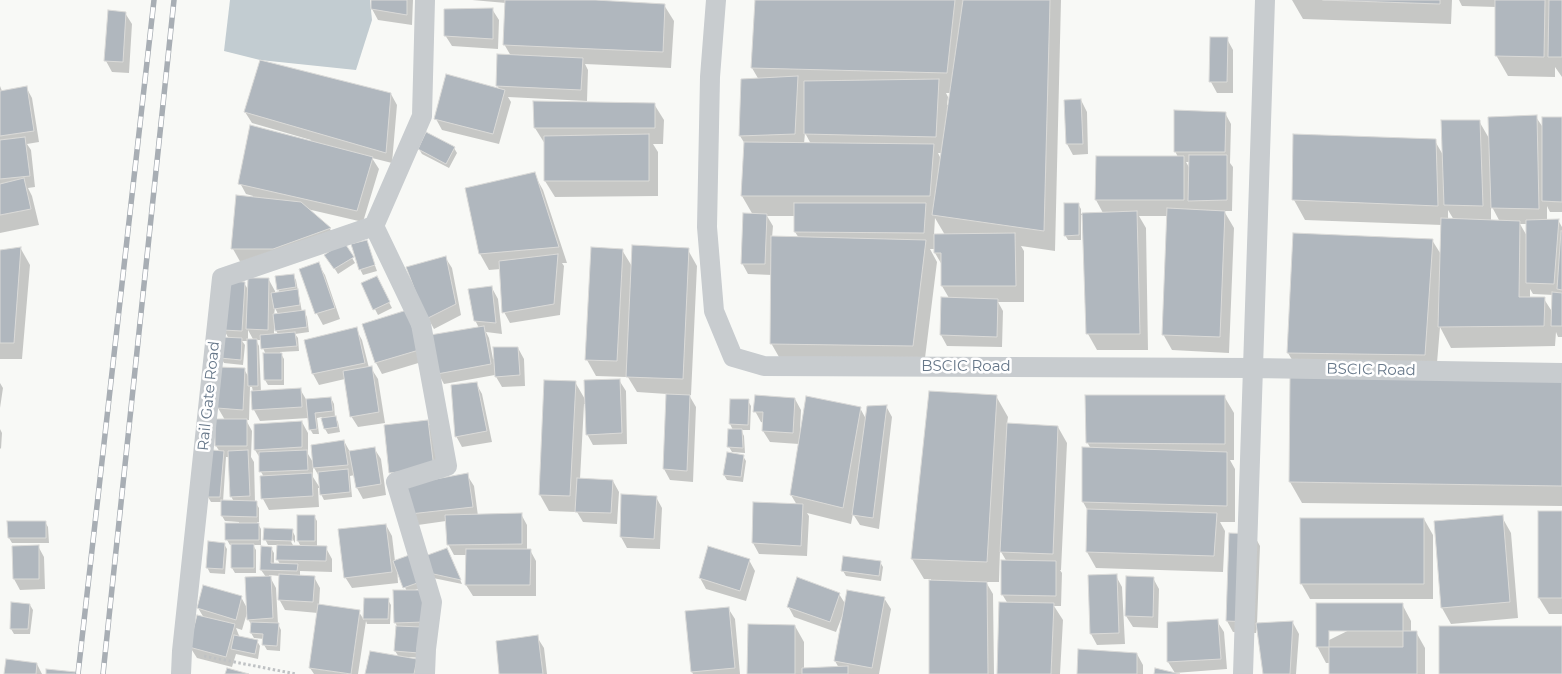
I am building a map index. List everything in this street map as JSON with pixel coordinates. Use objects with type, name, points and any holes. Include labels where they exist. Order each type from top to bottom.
[{"type":"street","points":[[424,0],[422,116],[374,226],[420,324],[447,466],[396,482],[432,602],[425,674]]},
{"type":"street","name":"BSCIC Road","points":[[716,0],[710,77],[707,227],[714,311],[733,357],[764,366],[1253,368],[1562,373]]},
{"type":"street","points":[[1243,674],[1265,0]]},
{"type":"street","name":"Rail Gate Road","points":[[181,674],[222,278],[374,226]]},
{"type":"path","points":[[182,651],[296,674]]},
{"type":"shaded area","points":[[230,0],[370,0],[372,20],[356,70],[260,60],[224,51]]},
{"type":"building","points":[[371,0],[407,0],[407,15],[371,9]]},
{"type":"building","points":[[505,0],[595,0],[665,4],[663,52],[503,45]]},
{"type":"building","points":[[755,0],[955,0],[947,73],[751,68]]},
{"type":"building","points":[[963,0],[1050,0],[1044,231],[932,215]]},
{"type":"building","points":[[1323,0],[1440,0],[1440,4]]},
{"type":"building","points":[[1495,0],[1545,0],[1544,57],[1495,56]]},
{"type":"building","points":[[1549,0],[1562,0],[1562,57],[1548,57]]},
{"type":"building","points":[[493,8],[493,39],[444,36],[444,9]]},
{"type":"building","points":[[108,10],[126,12],[123,62],[104,61]]},
{"type":"building","points":[[1210,37],[1228,37],[1227,82],[1209,82]]},
{"type":"building","points":[[497,54],[583,58],[581,90],[496,86]]},
{"type":"building","points":[[260,60],[391,93],[386,153],[244,112]]},
{"type":"building","points":[[446,74],[505,90],[493,134],[434,119]]},
{"type":"building","points":[[798,76],[795,134],[739,136],[741,79]]},
{"type":"building","points":[[939,79],[936,137],[804,134],[804,81]]},
{"type":"building","points":[[27,86],[34,131],[0,136],[0,91]]},
{"type":"building","points":[[1081,99],[1083,144],[1066,144],[1064,100]]},
{"type":"building","points":[[533,101],[655,103],[655,128],[534,128]]},
{"type":"building","points":[[1174,110],[1226,112],[1225,152],[1174,152]]},
{"type":"building","points":[[1537,115],[1539,209],[1491,208],[1488,117]]},
{"type":"building","points":[[1542,117],[1562,117],[1562,202],[1542,201]]},
{"type":"building","points":[[1441,120],[1480,120],[1483,206],[1444,205]]},
{"type":"building","points":[[250,125],[373,157],[357,211],[238,184]]},
{"type":"building","points":[[426,132],[455,147],[446,164],[418,149]]},
{"type":"building","points":[[649,134],[649,181],[544,181],[544,136]]},
{"type":"building","points":[[1293,134],[1436,139],[1438,206],[1292,200]]},
{"type":"building","points":[[25,137],[30,176],[0,179],[0,140]]},
{"type":"building","points":[[744,142],[934,144],[930,196],[741,196]]},
{"type":"building","points":[[1189,155],[1227,155],[1227,200],[1188,201]]},
{"type":"building","points":[[1096,156],[1184,156],[1184,200],[1095,200]]},
{"type":"building","points":[[535,172],[559,247],[479,254],[465,188]]},
{"type":"building","points":[[24,178],[31,209],[0,215],[0,184]]},
{"type":"building","points":[[236,195],[301,202],[331,228],[273,249],[231,249]]},
{"type":"building","points":[[794,203],[926,203],[924,233],[794,232]]},
{"type":"building","points":[[1064,203],[1079,203],[1079,235],[1064,236]]},
{"type":"building","points":[[1167,208],[1225,211],[1220,337],[1162,335]]},
{"type":"building","points":[[1137,211],[1140,334],[1086,334],[1082,213]]},
{"type":"building","points":[[743,213],[767,214],[765,264],[741,264]]},
{"type":"building","points":[[1441,218],[1520,221],[1519,297],[1545,297],[1544,326],[1438,327]]},
{"type":"building","points":[[1559,219],[1554,284],[1526,283],[1526,220]]},
{"type":"building","points":[[1562,231],[1562,290],[1557,289]]},
{"type":"building","points":[[1015,233],[1016,286],[941,286],[941,253],[934,253],[934,234]]},
{"type":"building","points":[[1293,233],[1433,239],[1425,355],[1287,353]]},
{"type":"building","points":[[771,236],[926,240],[913,346],[770,344]]},
{"type":"building","points":[[367,240],[375,265],[359,270],[351,244]]},
{"type":"building","points":[[344,242],[354,257],[334,269],[324,255]]},
{"type":"building","points":[[632,245],[689,248],[683,379],[626,377]]},
{"type":"building","points":[[21,247],[14,343],[0,343],[0,250]]},
{"type":"building","points":[[591,247],[623,249],[617,361],[585,360]]},
{"type":"building","points":[[558,254],[554,304],[502,313],[499,261]]},
{"type":"building","points":[[446,256],[456,304],[426,319],[406,267]]},
{"type":"building","points":[[319,262],[335,308],[315,314],[299,269]]},
{"type":"building","points":[[294,274],[296,287],[277,290],[275,276]]},
{"type":"building","points":[[377,276],[390,302],[373,310],[361,283]]},
{"type":"building","points":[[248,278],[269,278],[268,330],[246,329]]},
{"type":"building","points":[[226,281],[245,282],[242,331],[223,330]]},
{"type":"building","points":[[492,286],[496,323],[474,321],[468,289]]},
{"type":"building","points":[[298,289],[300,305],[274,309],[271,293]]},
{"type":"building","points":[[1552,292],[1562,293],[1562,326],[1551,326]]},
{"type":"building","points":[[941,297],[998,299],[997,337],[940,335]]},
{"type":"building","points":[[305,310],[307,327],[275,331],[273,314]]},
{"type":"building","points":[[407,310],[419,350],[375,363],[362,324]]},
{"type":"building","points":[[484,326],[491,364],[437,374],[430,335]]},
{"type":"building","points":[[357,327],[365,363],[312,374],[304,340]]},
{"type":"building","points":[[295,332],[297,346],[261,349],[260,335]]},
{"type":"building","points":[[221,337],[242,338],[241,360],[220,358]]},
{"type":"building","points":[[247,339],[257,339],[258,386],[248,386]]},
{"type":"building","points":[[493,347],[518,347],[520,375],[495,377]]},
{"type":"building","points":[[263,353],[282,353],[282,380],[264,380]]},
{"type":"building","points":[[372,366],[379,412],[350,417],[343,371]]},
{"type":"building","points":[[218,367],[245,368],[243,410],[217,408]]},
{"type":"building","points":[[1290,377],[1562,381],[1562,486],[1289,482]]},
{"type":"building","points":[[620,379],[622,433],[586,435],[584,380]]},
{"type":"building","points":[[544,380],[576,381],[570,496],[539,495]]},
{"type":"building","points":[[477,382],[487,431],[455,437],[451,385]]},
{"type":"building","points":[[301,388],[302,407],[252,410],[251,391]]},
{"type":"building","points":[[929,391],[997,395],[987,562],[911,559]]},
{"type":"building","points":[[666,394],[690,395],[687,471],[663,469]]},
{"type":"building","points":[[755,395],[795,398],[793,433],[762,431],[763,412],[753,412]]},
{"type":"building","points":[[1085,395],[1225,395],[1225,444],[1086,443]]},
{"type":"building","points":[[806,396],[861,407],[843,508],[790,495]]},
{"type":"building","points":[[331,397],[333,411],[315,413],[317,429],[309,430],[306,399]]},
{"type":"building","points":[[730,399],[749,399],[748,425],[729,424]]},
{"type":"building","points":[[887,405],[873,518],[852,515],[867,406]]},
{"type":"building","points":[[336,416],[338,427],[324,429],[321,418]]},
{"type":"building","points":[[215,419],[247,419],[247,446],[215,446]]},
{"type":"building","points":[[428,420],[434,468],[389,473],[384,425]]},
{"type":"building","points":[[302,421],[302,447],[254,450],[254,424]]},
{"type":"building","points":[[1007,423],[1058,426],[1053,554],[1000,552]]},
{"type":"building","points":[[728,429],[742,429],[743,448],[727,447]]},
{"type":"building","points":[[344,440],[348,465],[313,468],[311,445]]},
{"type":"building","points":[[375,447],[381,484],[356,488],[349,451]]},
{"type":"building","points":[[1082,447],[1227,452],[1227,506],[1082,502]]},
{"type":"building","points":[[212,450],[224,451],[220,497],[207,497]]},
{"type":"building","points":[[248,450],[250,496],[230,497],[228,451]]},
{"type":"building","points":[[307,450],[308,470],[259,472],[259,452]]},
{"type":"building","points":[[727,452],[744,455],[741,477],[723,475]]},
{"type":"building","points":[[348,469],[350,492],[320,495],[318,472]]},
{"type":"building","points":[[312,473],[313,496],[261,499],[260,476]]},
{"type":"building","points":[[468,473],[473,507],[410,514],[404,485]]},
{"type":"building","points":[[577,478],[613,480],[611,513],[575,512]]},
{"type":"building","points":[[621,494],[657,496],[654,539],[620,537]]},
{"type":"building","points":[[221,500],[257,501],[257,517],[221,516]]},
{"type":"building","points":[[753,502],[803,504],[801,546],[752,543]]},
{"type":"building","points":[[1087,509],[1217,513],[1214,556],[1086,552]]},
{"type":"building","points":[[1538,511],[1562,511],[1562,598],[1538,598]]},
{"type":"building","points":[[522,513],[522,544],[447,545],[445,515]]},
{"type":"building","points":[[297,515],[315,515],[315,541],[297,541]]},
{"type":"building","points":[[1503,515],[1510,602],[1441,608],[1434,521]]},
{"type":"building","points":[[1300,518],[1424,518],[1424,584],[1300,584]]},
{"type":"building","points":[[7,521],[46,521],[46,538],[8,538]]},
{"type":"building","points":[[225,523],[259,523],[259,540],[225,540]]},
{"type":"building","points":[[386,524],[392,572],[344,578],[338,529]]},
{"type":"building","points":[[264,528],[293,529],[292,541],[263,540]]},
{"type":"building","points":[[1229,533],[1255,534],[1251,622],[1226,621]]},
{"type":"building","points":[[208,541],[225,543],[223,569],[206,568]]},
{"type":"building","points":[[231,544],[254,544],[254,568],[231,568]]},
{"type":"building","points":[[39,545],[39,579],[13,579],[12,546]]},
{"type":"building","points":[[277,545],[327,546],[326,561],[276,560]]},
{"type":"building","points":[[261,546],[272,547],[271,563],[298,564],[297,571],[260,570]]},
{"type":"building","points":[[708,546],[750,559],[740,591],[699,578]]},
{"type":"building","points":[[447,548],[461,580],[429,573],[425,556]]},
{"type":"building","points":[[466,549],[531,549],[530,585],[465,585]]},
{"type":"building","points":[[412,554],[423,581],[403,588],[393,561]]},
{"type":"building","points":[[843,556],[881,561],[879,576],[841,571]]},
{"type":"building","points":[[1001,560],[1056,561],[1056,596],[1001,595]]},
{"type":"building","points":[[279,574],[315,576],[313,602],[278,600]]},
{"type":"building","points":[[1117,574],[1119,633],[1090,634],[1088,575]]},
{"type":"building","points":[[271,576],[273,618],[247,620],[245,577]]},
{"type":"building","points":[[1126,576],[1154,577],[1153,617],[1125,616]]},
{"type":"building","points":[[797,577],[840,593],[830,622],[787,607]]},
{"type":"building","points":[[929,580],[987,582],[988,674],[929,674]]},
{"type":"building","points":[[203,585],[242,596],[236,620],[197,608]]},
{"type":"building","points":[[393,590],[424,590],[424,622],[394,623]]},
{"type":"building","points":[[847,590],[885,597],[872,668],[834,661]]},
{"type":"building","points":[[364,598],[389,598],[388,619],[363,619]]},
{"type":"building","points":[[11,602],[30,604],[28,629],[10,629]]},
{"type":"building","points":[[999,602],[1054,603],[1051,674],[997,674]]},
{"type":"building","points":[[1316,603],[1403,603],[1403,647],[1316,647]]},
{"type":"building","points":[[318,604],[360,610],[351,674],[309,668]]},
{"type":"building","points":[[729,607],[735,668],[691,672],[685,611]]},
{"type":"building","points":[[197,615],[235,624],[226,657],[189,647]]},
{"type":"building","points":[[1218,619],[1221,659],[1167,662],[1167,622]]},
{"type":"building","points":[[1293,621],[1290,674],[1263,674],[1256,623]]},
{"type":"building","points":[[251,622],[279,623],[277,646],[262,645],[263,634],[250,633]]},
{"type":"building","points":[[748,624],[795,625],[795,674],[747,674]]},
{"type":"building","points":[[396,626],[421,627],[419,653],[394,651]]},
{"type":"building","points":[[1439,626],[1562,626],[1562,674],[1439,674]]},
{"type":"building","points":[[1329,631],[1417,631],[1417,674],[1329,674]]},
{"type":"building","points":[[234,635],[258,640],[255,654],[231,649]]},
{"type":"building","points":[[538,635],[543,674],[499,674],[496,641]]},
{"type":"building","points":[[1078,649],[1137,653],[1137,674],[1077,674]]},
{"type":"building","points":[[370,651],[417,659],[414,674],[365,674]]},
{"type":"building","points":[[6,659],[37,663],[36,674],[4,674]]},
{"type":"building","points":[[848,666],[848,674],[802,674],[802,668]]},
{"type":"building","points":[[227,668],[249,674],[225,674]]},
{"type":"building","points":[[1155,668],[1180,674],[1154,674]]},
{"type":"building","points":[[46,669],[76,672],[76,674],[46,674]]},
{"type":"railway","points":[[78,674],[154,0]]},
{"type":"railway","points":[[103,674],[174,0]]}]
